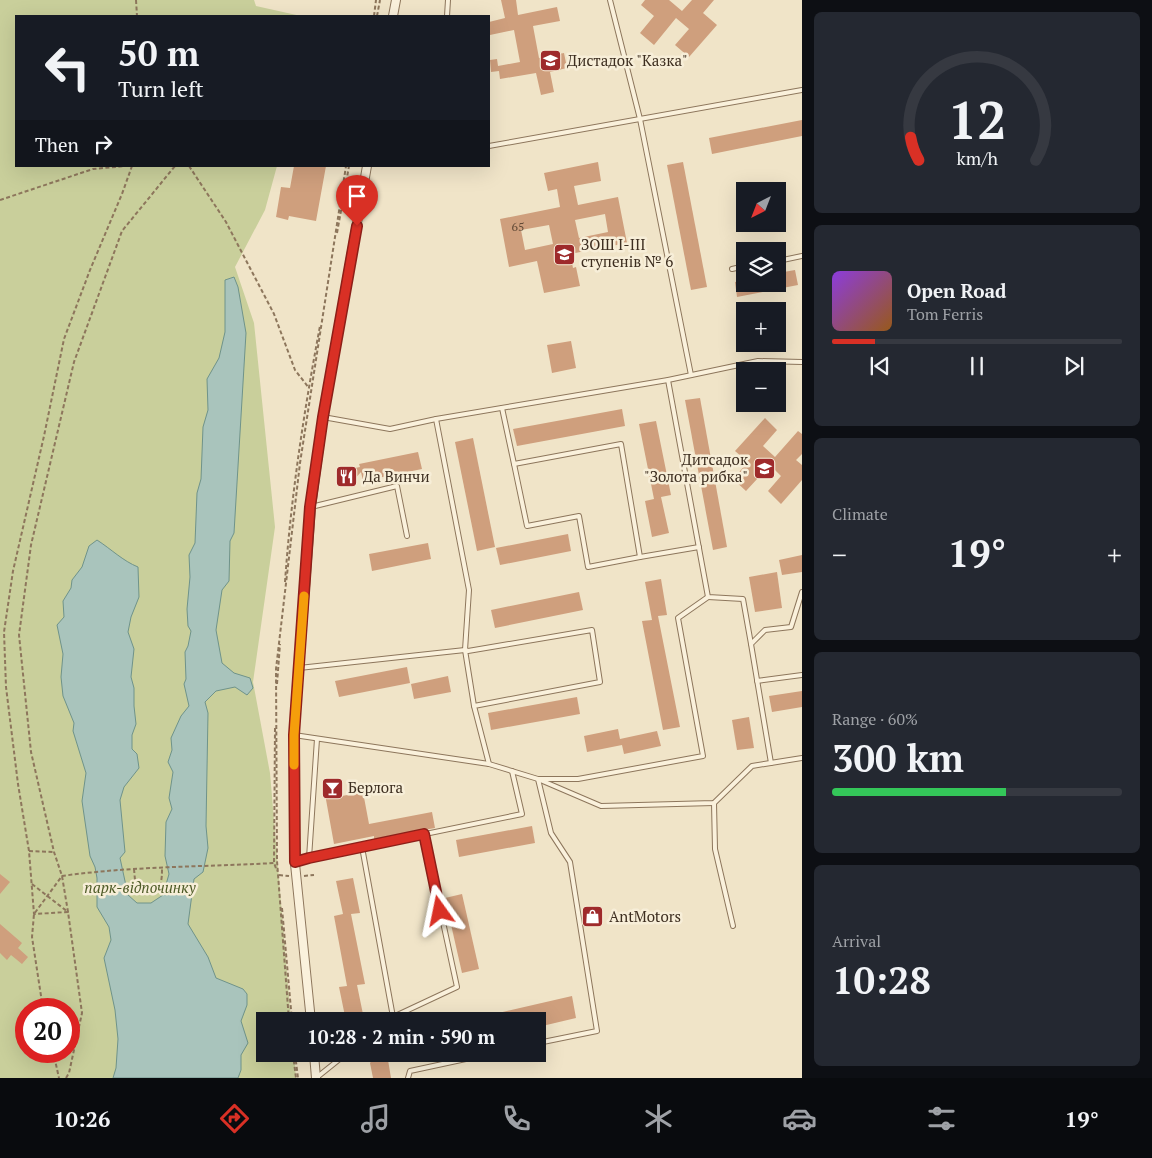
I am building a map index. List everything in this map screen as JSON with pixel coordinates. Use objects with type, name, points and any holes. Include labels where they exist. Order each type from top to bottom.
[{"type":"street","points":[[393,15],[396,0]]},
{"type":"street","points":[[310,1012],[295,862],[294,735],[310,507],[323,417],[367,167]]},
{"type":"street","points":[[315,1062],[316,1078]]},
{"type":"lane","points":[[447,15],[448,0]]},
{"type":"lane","points":[[610,0],[640,119],[691,374]]},
{"type":"lane","points":[[490,146],[802,90]]},
{"type":"lane","points":[[786,259],[802,256]]},
{"type":"lane","points":[[732,269],[736,268]]},
{"type":"lane","points":[[323,417],[390,429],[436,419],[668,380],[758,361],[802,362]]},
{"type":"lane","points":[[668,380],[708,598]]},
{"type":"lane","points":[[502,408],[527,526],[579,516],[588,566],[699,547]]},
{"type":"lane","points":[[436,419],[469,590],[465,650],[474,706],[488,764]]},
{"type":"lane","points":[[514,464],[622,444],[640,557]]},
{"type":"lane","points":[[310,507],[397,486],[407,536]]},
{"type":"lane","points":[[751,644],[765,630],[791,627],[802,592]]},
{"type":"lane","points":[[538,779],[578,779],[703,756],[678,618],[708,598],[743,599],[771,763]]},
{"type":"lane","points":[[299,668],[468,651],[592,630],[600,682],[474,706]]},
{"type":"lane","points":[[757,681],[802,675]]},
{"type":"lane","points":[[294,735],[488,764],[538,779],[601,806],[714,803],[752,766],[802,758]]},
{"type":"lane","points":[[309,858],[317,738]]},
{"type":"lane","points":[[295,862],[522,814],[512,771]]},
{"type":"lane","points":[[538,779],[551,833],[570,862],[597,1031],[546,1041]]},
{"type":"lane","points":[[714,803],[715,849],[733,926]]},
{"type":"lane","points":[[404,1012],[457,987],[424,834]]},
{"type":"lane","points":[[362,847],[392,1012]]},
{"type":"lane","points":[[316,1078],[336,1062]]},
{"type":"lane","points":[[408,1078],[410,1070],[450,1062]]},
{"type":"path","points":[[136,0],[137,15]]},
{"type":"path","points":[[374,15],[376,0]]},
{"type":"path","points":[[377,15],[380,0]]},
{"type":"path","points":[[0,200],[93,169],[115,167]]},
{"type":"path","points":[[41,998],[32,937],[34,914],[29,851],[18,784],[6,687],[4,632],[13,571],[64,339],[132,167]]},
{"type":"path","points":[[66,1078],[69,1073],[82,1013],[62,876],[54,852],[31,752],[20,635],[31,545],[74,362],[122,231],[174,167]]},
{"type":"path","points":[[190,167],[226,222],[274,314],[295,370],[308,388]]},
{"type":"path","points":[[34,914],[62,876],[87,872],[162,867],[208,867],[274,863],[275,710],[289,527],[308,388],[350,167]]},
{"type":"path","points":[[29,851],[54,852]]},
{"type":"path","points":[[134,869],[135,880],[140,891],[147,894],[155,891],[162,880],[162,867]]},
{"type":"path","points":[[279,875],[291,1012]]},
{"type":"path","points":[[32,884],[68,912]]},
{"type":"path","points":[[34,914],[68,912]]},
{"type":"path","points":[[295,1062],[297,1078]]},
{"type":"path","points":[[55,1063],[59,1078]]},
{"type":"green space","name":"парк-відпочинку","points":[[0,0],[254,0],[256,6],[296,15],[15,15],[15,167],[277,167],[265,210],[235,267],[254,323],[275,527],[253,682],[270,773],[290,1012],[256,1012],[256,1062],[295,1062],[296,1078],[0,1078]]},
{"type":"water","points":[[234,277],[238,287],[246,333],[234,533],[230,541],[229,581],[222,590],[216,630],[222,663],[234,673],[250,678],[253,688],[247,695],[235,687],[216,691],[205,702],[208,713],[206,826],[208,848],[203,872],[194,879],[188,924],[208,957],[216,978],[243,989],[247,994],[247,1005],[241,1021],[248,1043],[241,1055],[241,1070],[238,1078],[113,1078],[116,1068],[118,1039],[115,1010],[104,958],[111,940],[109,927],[97,907],[97,878],[90,856],[82,801],[86,773],[73,731],[74,723],[63,696],[61,677],[63,654],[57,625],[64,617],[63,601],[71,588],[72,580],[82,567],[89,546],[97,540],[138,567],[139,597],[131,617],[128,632],[134,649],[131,677],[134,688],[136,724],[132,735],[132,749],[137,754],[139,768],[124,787],[120,800],[125,852],[120,858],[128,895],[137,903],[151,903],[163,895],[169,874],[165,856],[166,822],[172,809],[169,798],[173,772],[168,762],[172,750],[171,738],[181,716],[189,706],[184,684],[186,679],[185,652],[191,631],[188,626],[187,609],[190,577],[189,555],[195,543],[197,493],[201,479],[203,427],[208,410],[207,379],[219,358],[225,332],[225,280]]},
{"type":"building","points":[[501,0],[516,0],[518,15],[557,7],[560,21],[533,26],[539,58],[564,53],[567,68],[550,72],[554,92],[541,95],[536,73],[500,79],[499,71],[491,72],[490,60],[497,59],[498,66],[520,62],[514,30],[490,35],[490,22],[505,18]]},
{"type":"building","points":[[645,0],[669,0],[682,11],[692,0],[714,0],[703,13],[717,25],[689,57],[675,45],[689,29],[676,18],[654,45],[640,33],[654,16],[641,5]]},
{"type":"building","points":[[802,120],[802,136],[712,154],[709,138]]},
{"type":"building","points":[[598,162],[601,181],[574,186],[578,205],[618,197],[627,243],[570,254],[573,268],[576,267],[580,286],[544,293],[537,261],[509,267],[500,219],[560,207],[557,189],[548,191],[544,173]],"holes":[[[605,214],[608,232],[579,238],[575,220]],[[549,225],[553,244],[525,250],[521,230]]]},
{"type":"building","points":[[683,162],[707,287],[691,290],[667,165]]},
{"type":"building","points":[[294,167],[326,167],[316,221],[289,216],[288,220],[276,217],[281,187],[290,188]]},
{"type":"building","points":[[795,270],[798,285],[786,287],[786,272]]},
{"type":"building","points":[[736,292],[762,292],[737,297]]},
{"type":"building","points":[[571,341],[576,368],[552,373],[547,345]]},
{"type":"building","points":[[700,398],[727,547],[713,550],[685,400]]},
{"type":"building","points":[[622,409],[625,426],[517,446],[513,429]]},
{"type":"building","points":[[765,418],[777,430],[763,446],[775,457],[798,431],[802,434],[802,454],[796,460],[802,465],[802,480],[781,504],[768,491],[781,476],[770,465],[746,491],[733,479],[748,462],[735,451]]},
{"type":"building","points":[[656,421],[671,495],[661,497],[669,533],[652,537],[645,501],[654,499],[639,424]]},
{"type":"building","points":[[473,438],[495,547],[477,551],[455,442]]},
{"type":"building","points":[[418,452],[422,469],[363,481],[361,472],[351,483],[347,484],[341,478],[345,470],[360,467],[359,464]]},
{"type":"building","points":[[568,534],[571,551],[500,565],[496,548]]},
{"type":"building","points":[[428,543],[431,559],[372,571],[369,554]]},
{"type":"building","points":[[802,555],[802,572],[782,575],[779,560]]},
{"type":"building","points":[[777,572],[782,608],[755,612],[749,577]]},
{"type":"building","points":[[661,579],[667,615],[658,616],[680,727],[663,730],[642,621],[652,620],[645,582]]},
{"type":"building","points":[[579,592],[583,610],[495,628],[491,610]]},
{"type":"building","points":[[407,667],[410,683],[339,697],[335,681]]},
{"type":"building","points":[[448,676],[451,692],[414,699],[411,684]]},
{"type":"building","points":[[802,691],[802,707],[772,712],[769,696]]},
{"type":"building","points":[[577,697],[580,714],[491,730],[488,713]]},
{"type":"building","points":[[749,717],[754,748],[737,750],[732,720]]},
{"type":"building","points":[[618,729],[620,739],[657,731],[661,746],[624,754],[622,745],[587,752],[584,736]]},
{"type":"building","points":[[339,780],[342,796],[363,792],[369,824],[432,812],[435,828],[374,839],[374,836],[334,844],[323,783]]},
{"type":"building","points":[[532,826],[535,843],[459,857],[456,840]]},
{"type":"building","points":[[0,874],[10,882],[0,894]]},
{"type":"building","points":[[353,878],[360,913],[351,914],[365,984],[357,985],[363,1012],[344,1012],[339,987],[347,986],[334,916],[343,914],[336,881]]},
{"type":"building","points":[[462,894],[479,969],[462,973],[445,898]]},
{"type":"building","points":[[0,924],[22,943],[18,948],[28,957],[22,964],[11,955],[7,960],[0,953]]},
{"type":"building","points":[[572,996],[576,1018],[546,1025],[546,1012],[503,1012]]},
{"type":"building","points":[[388,1062],[391,1078],[373,1078],[370,1063]]},
{"type":"slow traffic","points":[[294,765],[294,735],[304,596]]},
{"type":"place","name":"Дистадок \"Казка\"","points":[[551,61]]},
{"type":"place","name":"ЗОШ І-ІІІ ступенів № 6","points":[[565,254]]},
{"type":"place","name":"Дитсадок \"Золота рибка\"","points":[[764,469]]},
{"type":"place","name":"Да Винчи","points":[[347,477]]},
{"type":"place","name":"Берлога","points":[[332,788]]},
{"type":"place","name":"AntMotors","points":[[593,917]]},
{"type":"route","points":[[357,226],[323,417],[310,507],[294,735],[294,854],[295,862],[424,834],[440,911]]}]
